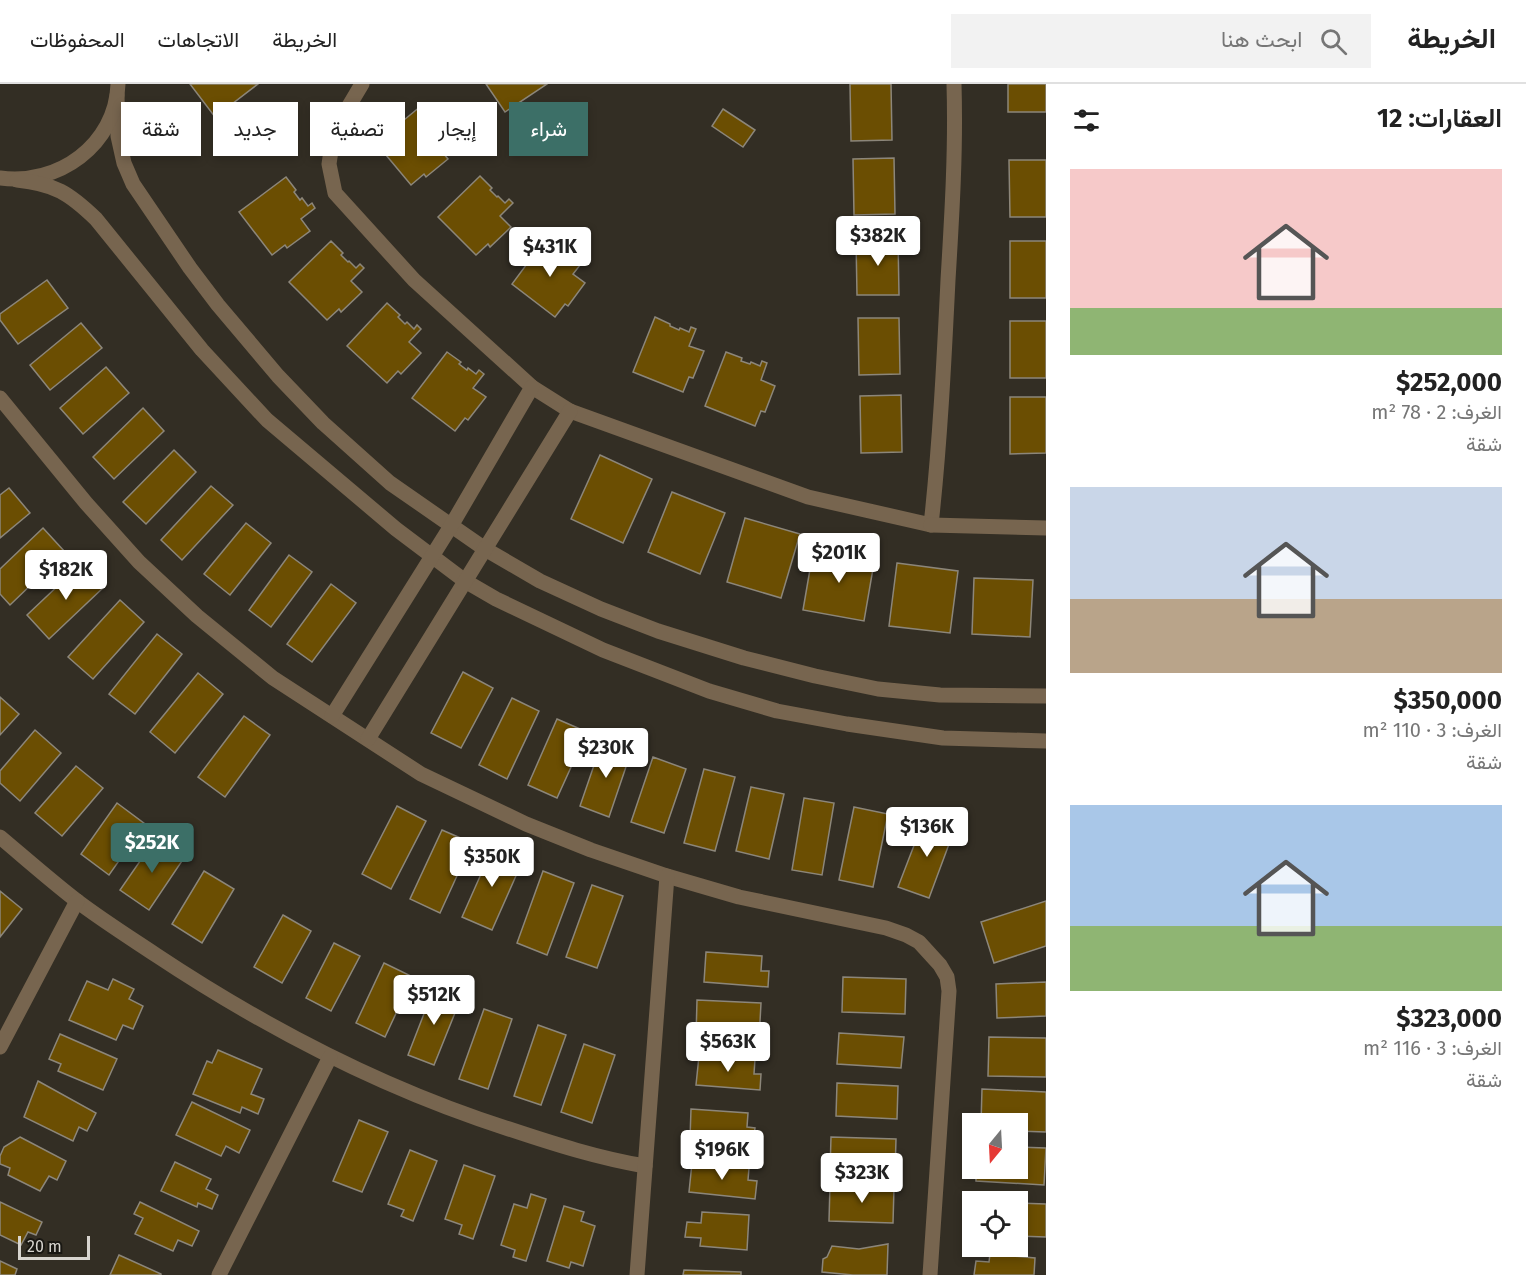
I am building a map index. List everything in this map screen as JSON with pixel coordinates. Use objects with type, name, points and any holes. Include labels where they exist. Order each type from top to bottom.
[{"type":"street","points":[[362,84],[334,131],[329,164],[335,193],[414,280],[532,387],[570,411],[808,497],[931,525],[1046,528]]},
{"type":"street","points":[[931,525],[943,397],[955,139],[954,84]]},
{"type":"street","points":[[17,180],[45,176],[71,164],[93,146],[109,123],[117,90]]},
{"type":"street","points":[[117,90],[118,136],[124,163],[133,184],[218,305],[278,376],[323,423],[390,483],[485,549],[540,581],[602,609],[658,631],[744,658],[878,689],[940,695],[1046,696]]},
{"type":"street","points":[[0,178],[40,183],[62,190],[80,203],[96,219],[202,350],[267,420],[432,556],[465,581],[496,599],[603,650],[709,690],[777,711],[943,738],[1046,741]]},
{"type":"street","points":[[332,716],[452,526],[532,387]]},
{"type":"street","points":[[0,398],[86,504],[139,562],[197,616],[273,678],[421,774],[526,824],[591,850],[667,876],[739,897],[886,928],[919,942],[940,965],[947,977],[948,1013],[930,1275]]},
{"type":"street","points":[[368,739],[570,411]]},
{"type":"street","points":[[0,837],[77,901],[193,979],[330,1057],[467,1116],[609,1160],[645,1166]]},
{"type":"street","points":[[637,1275],[667,876]]},
{"type":"street","points":[[0,1047],[77,901]]},
{"type":"street","points":[[219,1275],[330,1057]]},
{"type":"building","points":[[190,84],[258,84],[235,102],[213,102],[213,114]]},
{"type":"building","points":[[486,84],[547,84],[520,102],[509,102],[509,109],[505,112]]},
{"type":"building","points":[[850,84],[891,84],[892,140],[851,141]]},
{"type":"building","points":[[1008,84],[1046,84],[1046,112],[1008,112]]},
{"type":"building","points":[[417,109],[417,156],[446,156],[448,159],[426,177],[424,174],[411,185],[387,156],[405,156],[405,119]]},
{"type":"building","points":[[723,109],[755,130],[743,147],[712,126]]},
{"type":"building","points":[[894,158],[895,214],[854,215],[853,159]]},
{"type":"building","points":[[1009,160],[1046,160],[1046,217],[1010,217]]},
{"type":"building","points":[[480,176],[497,197],[505,203],[509,199],[513,203],[500,216],[511,227],[490,247],[488,244],[476,255],[438,217]]},
{"type":"building","points":[[286,177],[300,200],[302,198],[308,206],[312,203],[315,208],[301,219],[310,231],[287,248],[285,245],[272,255],[239,212]]},
{"type":"building","points":[[547,237],[567,256],[569,254],[576,261],[580,256],[584,260],[573,274],[585,283],[568,306],[565,304],[555,317],[512,284]]},
{"type":"building","points":[[898,238],[899,295],[857,295],[856,239]]},
{"type":"building","points":[[331,241],[348,262],[356,268],[360,264],[364,268],[351,281],[362,292],[341,312],[339,309],[327,320],[289,282]]},
{"type":"building","points":[[1010,241],[1046,241],[1046,298],[1010,298]]},
{"type":"building","points":[[47,280],[68,308],[18,344],[0,320],[0,314]]},
{"type":"building","points":[[387,303],[400,315],[398,317],[405,324],[407,322],[414,329],[417,325],[421,329],[409,342],[421,353],[401,374],[398,371],[387,383],[347,346]]},
{"type":"building","points":[[655,317],[679,330],[680,328],[689,332],[691,327],[696,329],[689,346],[704,351],[693,378],[689,377],[683,392],[633,372]]},
{"type":"building","points":[[858,318],[899,318],[900,374],[859,375]]},
{"type":"building","points":[[1010,321],[1046,321],[1046,378],[1010,378]]},
{"type":"building","points":[[81,323],[102,348],[50,390],[30,365]]},
{"type":"building","points":[[447,352],[461,362],[459,364],[467,370],[468,368],[476,374],[479,370],[484,374],[473,388],[486,397],[468,420],[465,418],[455,431],[412,398]]},
{"type":"building","points":[[726,352],[750,364],[751,362],[760,366],[762,361],[767,363],[761,380],[775,386],[765,412],[761,411],[755,426],[705,406]]},
{"type":"building","points":[[106,367],[129,393],[83,434],[60,408]]},
{"type":"building","points":[[901,395],[902,452],[861,453],[860,396]]},
{"type":"building","points":[[1010,397],[1046,397],[1046,453],[1010,454]]},
{"type":"building","points":[[143,408],[164,431],[114,479],[93,457]]},
{"type":"building","points":[[174,450],[196,472],[146,524],[123,502]]},
{"type":"building","points":[[600,455],[652,479],[623,543],[571,519]]},
{"type":"building","points":[[211,486],[233,505],[182,560],[161,540]]},
{"type":"building","points":[[9,488],[30,513],[0,538],[0,495]]},
{"type":"building","points":[[672,492],[725,513],[700,574],[648,552]]},
{"type":"building","points":[[745,518],[800,534],[781,598],[727,582]]},
{"type":"building","points":[[246,523],[271,543],[230,595],[204,574]]},
{"type":"building","points":[[43,528],[65,552],[10,605],[0,594],[0,569]]},
{"type":"building","points":[[814,546],[875,557],[864,621],[803,610]]},
{"type":"building","points":[[289,555],[312,572],[271,627],[249,610]]},
{"type":"building","points":[[82,563],[105,586],[49,639],[27,615]]},
{"type":"building","points":[[897,563],[958,571],[950,633],[889,626]]},
{"type":"building","points":[[974,578],[1033,580],[1030,637],[972,634]]},
{"type":"building","points":[[331,584],[356,603],[312,662],[287,644]]},
{"type":"building","points":[[120,600],[144,622],[93,679],[68,657]]},
{"type":"building","points":[[157,634],[182,654],[135,714],[109,694]]},
{"type":"building","points":[[463,672],[493,688],[461,748],[431,733]]},
{"type":"building","points":[[198,673],[223,694],[175,753],[150,732]]},
{"type":"building","points":[[0,697],[19,714],[0,735]]},
{"type":"building","points":[[512,698],[539,711],[507,779],[479,765]]},
{"type":"building","points":[[244,716],[270,735],[225,797],[198,777]]},
{"type":"building","points":[[557,719],[587,732],[557,798],[528,785]]},
{"type":"building","points":[[35,730],[61,753],[20,801],[0,783],[0,771]]},
{"type":"building","points":[[602,742],[631,752],[609,817],[580,806]]},
{"type":"building","points":[[653,757],[686,769],[664,833],[631,822]]},
{"type":"building","points":[[76,766],[103,788],[62,836],[35,813]]},
{"type":"building","points":[[704,769],[735,777],[715,851],[684,843]]},
{"type":"building","points":[[751,787],[784,794],[769,859],[736,851]]},
{"type":"building","points":[[804,798],[834,803],[822,875],[792,870]]},
{"type":"building","points":[[117,803],[145,824],[109,875],[81,854]]},
{"type":"building","points":[[397,806],[426,821],[391,889],[362,874]]},
{"type":"building","points":[[854,807],[888,814],[873,887],[839,880]]},
{"type":"building","points":[[925,817],[955,828],[929,898],[898,887]]},
{"type":"building","points":[[442,830],[472,843],[440,913],[410,899]]},
{"type":"building","points":[[156,838],[184,858],[149,910],[120,890]]},
{"type":"building","points":[[493,847],[523,860],[492,930],[462,917]]},
{"type":"building","points":[[204,871],[234,889],[202,943],[172,924]]},
{"type":"building","points":[[543,871],[574,883],[547,955],[517,943]]},
{"type":"building","points":[[592,885],[623,896],[597,968],[566,957]]},
{"type":"building","points":[[0,891],[22,909],[0,937]]},
{"type":"building","points":[[1046,901],[1046,946],[994,963],[981,922]]},
{"type":"building","points":[[283,915],[311,931],[282,983],[254,967]]},
{"type":"building","points":[[334,943],[360,956],[331,1011],[306,998]]},
{"type":"building","points":[[706,952],[762,956],[761,971],[769,971],[768,987],[704,982]]},
{"type":"building","points":[[384,963],[413,977],[385,1037],[356,1023]]},
{"type":"building","points":[[843,977],[906,979],[905,1014],[842,1012]]},
{"type":"building","points":[[113,979],[134,989],[129,999],[143,1006],[133,1029],[123,1025],[116,1040],[69,1020],[87,981],[108,990]]},
{"type":"building","points":[[1046,982],[1046,1016],[997,1018],[996,984]]},
{"type":"building","points":[[434,988],[461,998],[434,1065],[408,1055]]},
{"type":"building","points":[[697,1000],[761,1003],[759,1040],[696,1037]]},
{"type":"building","points":[[484,1009],[512,1019],[488,1089],[459,1079]]},
{"type":"building","points":[[538,1025],[566,1035],[541,1105],[514,1096]]},
{"type":"building","points":[[839,1033],[904,1037],[901,1068],[837,1064]]},
{"type":"building","points":[[60,1034],[117,1059],[103,1090],[58,1071],[61,1064],[49,1059]]},
{"type":"building","points":[[989,1037],[1046,1038],[1046,1077],[988,1076]]},
{"type":"building","points":[[584,1044],[615,1055],[592,1123],[561,1112]]},
{"type":"building","points":[[218,1050],[262,1069],[251,1094],[264,1099],[258,1114],[242,1107],[240,1113],[193,1094],[207,1061],[212,1063]]},
{"type":"building","points":[[699,1056],[755,1059],[754,1074],[761,1074],[760,1090],[696,1085]]},
{"type":"building","points":[[38,1081],[96,1113],[87,1131],[79,1127],[73,1141],[24,1117]]},
{"type":"building","points":[[837,1083],[898,1086],[897,1119],[836,1116]]},
{"type":"building","points":[[982,1089],[1046,1092],[1046,1132],[1028,1131],[1028,1113],[981,1113]]},
{"type":"building","points":[[192,1102],[250,1130],[239,1153],[226,1146],[221,1156],[176,1135]]},
{"type":"building","points":[[691,1109],[748,1113],[747,1127],[755,1128],[753,1143],[690,1139]]},
{"type":"building","points":[[359,1120],[388,1132],[362,1192],[333,1181]]},
{"type":"building","points":[[20,1137],[66,1161],[57,1180],[49,1176],[40,1191],[8,1175],[10,1168],[0,1164],[0,1156],[4,1147]]},
{"type":"building","points":[[831,1137],[896,1139],[895,1173],[830,1171]]},
{"type":"building","points":[[1028,1147],[1046,1148],[1044,1185],[976,1181],[976,1179],[1028,1179]]},
{"type":"building","points":[[410,1150],[437,1161],[413,1221],[401,1216],[404,1210],[388,1204]]},
{"type":"building","points":[[175,1162],[211,1179],[206,1189],[218,1195],[212,1209],[198,1203],[197,1207],[161,1191]]},
{"type":"building","points":[[692,1163],[749,1168],[748,1180],[757,1181],[755,1199],[689,1192]]},
{"type":"building","points":[[464,1165],[495,1176],[473,1239],[459,1234],[462,1225],[445,1219]]},
{"type":"building","points":[[830,1185],[894,1187],[893,1223],[829,1221]]},
{"type":"building","points":[[531,1194],[546,1199],[526,1261],[513,1257],[515,1250],[501,1245],[514,1204],[527,1208]]},
{"type":"building","points":[[0,1202],[42,1222],[36,1235],[28,1232],[21,1245],[0,1235]]},
{"type":"building","points":[[140,1202],[199,1231],[192,1246],[178,1240],[173,1251],[135,1234],[143,1218],[134,1214]]},
{"type":"building","points":[[1028,1203],[1046,1204],[1046,1237],[1028,1236]]},
{"type":"building","points":[[564,1206],[584,1212],[581,1221],[595,1226],[583,1266],[571,1262],[569,1268],[547,1261]]},
{"type":"building","points":[[702,1212],[749,1215],[747,1250],[700,1246],[701,1238],[685,1237],[687,1222],[701,1223]]},
{"type":"building","points":[[888,1244],[887,1275],[822,1272],[823,1259],[827,1257],[832,1246],[859,1249]]},
{"type":"building","points":[[119,1255],[161,1274],[161,1275],[110,1275]]},
{"type":"building","points":[[990,1257],[1035,1258],[1034,1275],[974,1275],[976,1261],[989,1262]]},
{"type":"building","points":[[0,1261],[17,1269],[15,1275],[0,1275]]},
{"type":"building","points":[[684,1270],[741,1272],[741,1275],[683,1275]]}]
